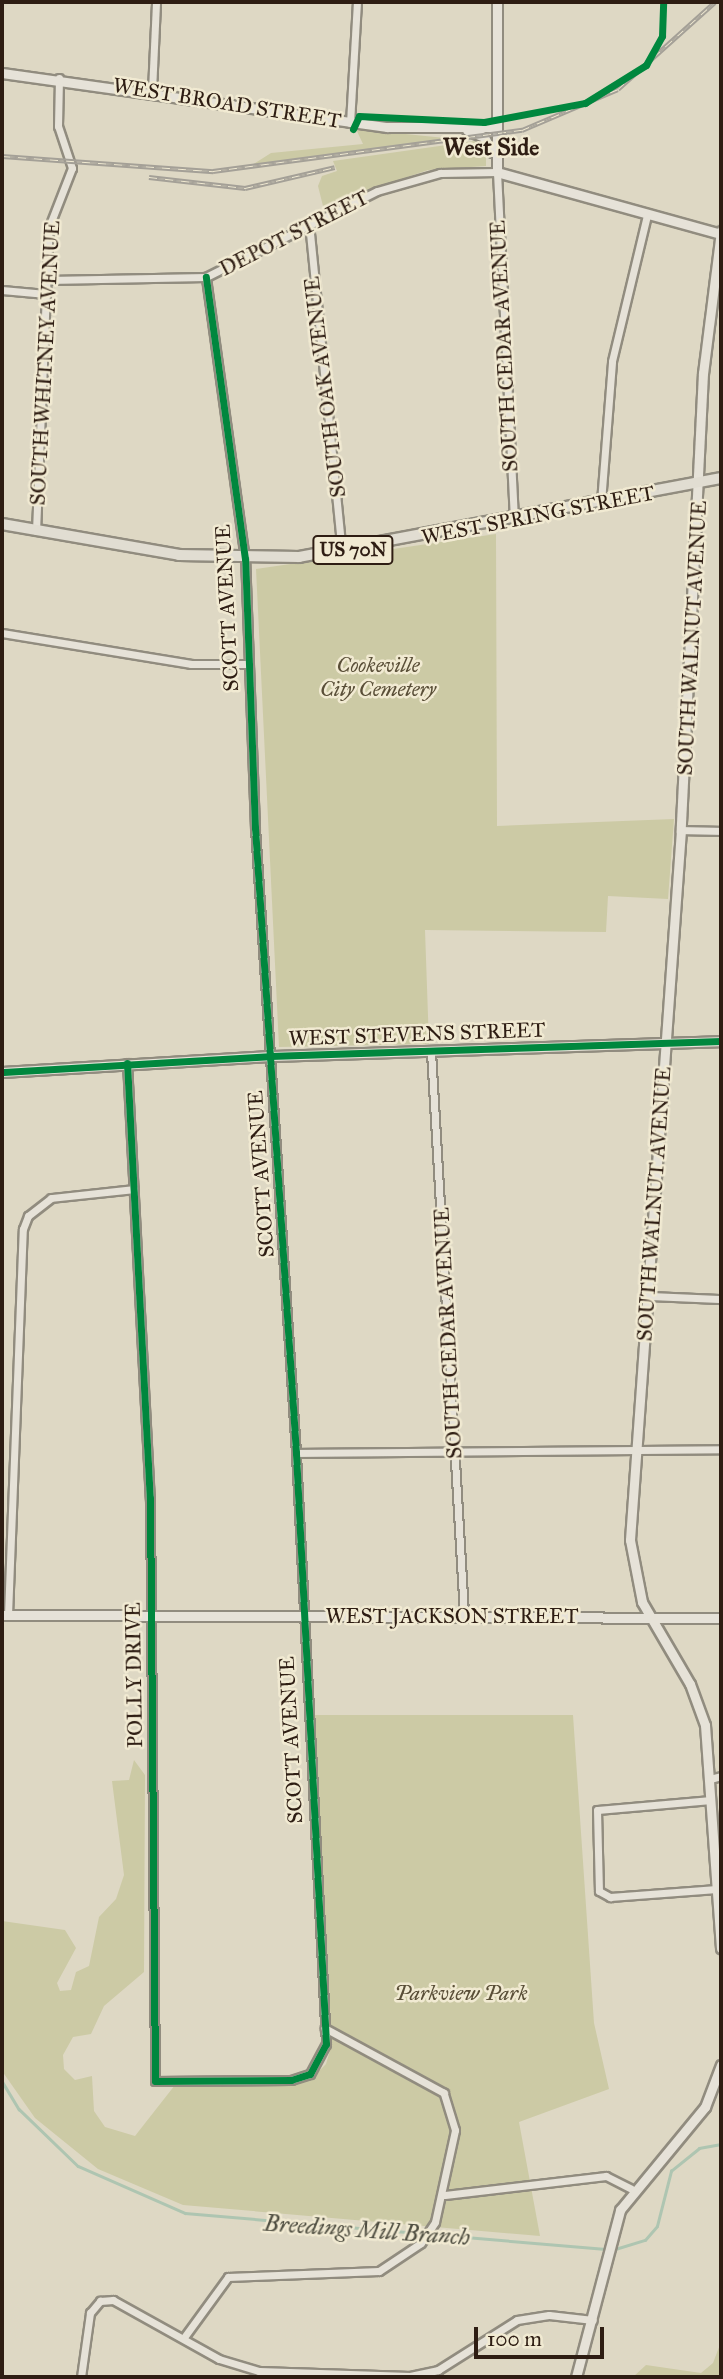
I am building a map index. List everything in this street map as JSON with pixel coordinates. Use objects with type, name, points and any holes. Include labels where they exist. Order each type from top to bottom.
[{"type":"main road","name":"US 70N","points":[[701,483],[721,478]]},
{"type":"main road","name":"WEST SPRING STREET","points":[[2,524],[161,553],[245,559],[342,552],[701,483]]},
{"type":"street","points":[[152,91],[156,2]]},
{"type":"street","points":[[350,122],[357,2]]},
{"type":"street","points":[[497,2],[494,154],[497,172],[721,233]]},
{"type":"street","name":"WEST BROAD STREET","points":[[2,72],[152,91],[350,122],[466,130],[495,127]]},
{"type":"street","name":"SOUTH WHITNEY AVENUE","points":[[36,531],[51,214],[72,168],[58,126],[60,78]]},
{"type":"street","points":[[466,130],[484,137],[494,154]]},
{"type":"street","name":"DEPOT STREET","points":[[48,280],[206,278],[309,223],[424,177],[497,172]]},
{"type":"street","name":"SOUTH CEDAR AVENUE","points":[[497,172],[514,519]]},
{"type":"street","points":[[601,502],[612,361],[648,215]]},
{"type":"street","name":"SOUTH OAK AVENUE","points":[[309,223],[342,552]]},
{"type":"street","name":"SOUTH WALNUT AVENUE","points":[[721,233],[703,373],[701,483],[681,830],[636,1447],[632,1558],[651,1618],[699,1702],[718,1863],[721,1948]]},
{"type":"street","name":"SCOTT AVENUE","points":[[206,278],[245,559],[248,664],[296,1453],[302,1616],[325,2028]]},
{"type":"street","points":[[2,290],[46,294]]},
{"type":"street","points":[[2,633],[191,664],[248,664]]},
{"type":"street","points":[[681,830],[721,831]]},
{"type":"street","name":"WEST STEVENS STREET","points":[[2,1072],[270,1056],[721,1041]]},
{"type":"street","name":"SOUTH CEDAR AVENUE","points":[[431,1052],[464,1614]]},
{"type":"street","name":"POLLY DRIVE","points":[[127,1063],[151,1614],[155,2081],[291,2080],[310,2074],[322,2060],[325,2028]]},
{"type":"street","points":[[5,1615],[23,1229],[28,1216],[51,1198],[134,1189]]},
{"type":"street","points":[[648,1296],[721,1299]]},
{"type":"street","points":[[296,1453],[454,1448],[721,1449]]},
{"type":"street","name":"WEST JACKSON STREET","points":[[5,1615],[464,1614],[721,1618]]},
{"type":"street","points":[[710,1779],[721,1776]]},
{"type":"street","points":[[711,1800],[597,1810],[599,1891],[610,1898],[717,1889]]},
{"type":"street","points":[[185,2336],[228,2277],[355,2276],[396,2263],[426,2235],[445,2194],[455,2130],[444,2093],[325,2028]]},
{"type":"street","points":[[576,2377],[593,2320],[612,2231],[631,2189],[691,2125],[719,2085],[721,2065]]},
{"type":"street","points":[[445,2194],[606,2176],[631,2189]]},
{"type":"street","points":[[80,2377],[88,2322],[100,2301],[130,2305],[240,2368],[410,2376],[438,2370],[517,2320],[549,2315],[593,2320]]},
{"type":"green space","points":[[356,129],[455,139],[252,165],[271,153],[363,144]]},
{"type":"green space","points":[[475,141],[486,149],[486,166],[428,170],[323,206],[318,186],[322,176],[337,171],[333,161]]},
{"type":"green space","name":"Cookeville City Cemetery","points":[[496,534],[497,826],[674,819],[668,899],[608,896],[606,932],[425,930],[429,1044],[279,1047],[256,569]]},
{"type":"green space","name":"Parkview Park","points":[[314,1715],[573,1715],[594,2023],[609,2089],[519,2122],[540,2236],[183,2205],[98,2169],[35,2118],[2,2071],[2,1921],[65,1930],[76,1948],[57,1983],[60,1991],[71,1990],[76,1972],[89,1966],[99,1917],[116,1899],[124,1875],[112,1781],[129,1780],[134,1760],[145,1775],[144,1972],[104,2006],[91,2034],[73,2037],[63,2055],[64,2069],[75,2080],[92,2076],[94,2111],[105,2127],[135,2136],[175,2085],[290,2084],[311,2079],[326,2064],[332,2044]]},
{"type":"green space","points":[[721,2342],[721,2377],[633,2377],[646,2365],[701,2373],[713,2363]]},
{"type":"waterway","name":"Breedings Mill Branch","points":[[2,2081],[19,2109],[78,2166],[185,2213],[605,2249]]},
{"type":"waterway","name":"Breedings Mill Branch","points":[[612,2250],[645,2240],[657,2226],[671,2171],[699,2148],[721,2144]]},
{"type":"railway","points":[[2,156],[213,171],[522,130],[618,89],[715,2]]},
{"type":"railway","points":[[149,177],[245,188],[335,167]]},
{"type":"cycle path","points":[[353,129],[359,116],[484,122],[585,103],[646,65],[662,36],[663,2]]},
{"type":"cycle path","points":[[127,1063],[150,1498],[155,2081],[291,2080],[310,2074],[326,2044],[296,1453],[255,828],[245,559],[206,277]]},
{"type":"cycle path","points":[[2,1072],[270,1056],[721,1041]]},
{"type":"district","name":"West Side","points":[[491,148]]}]
